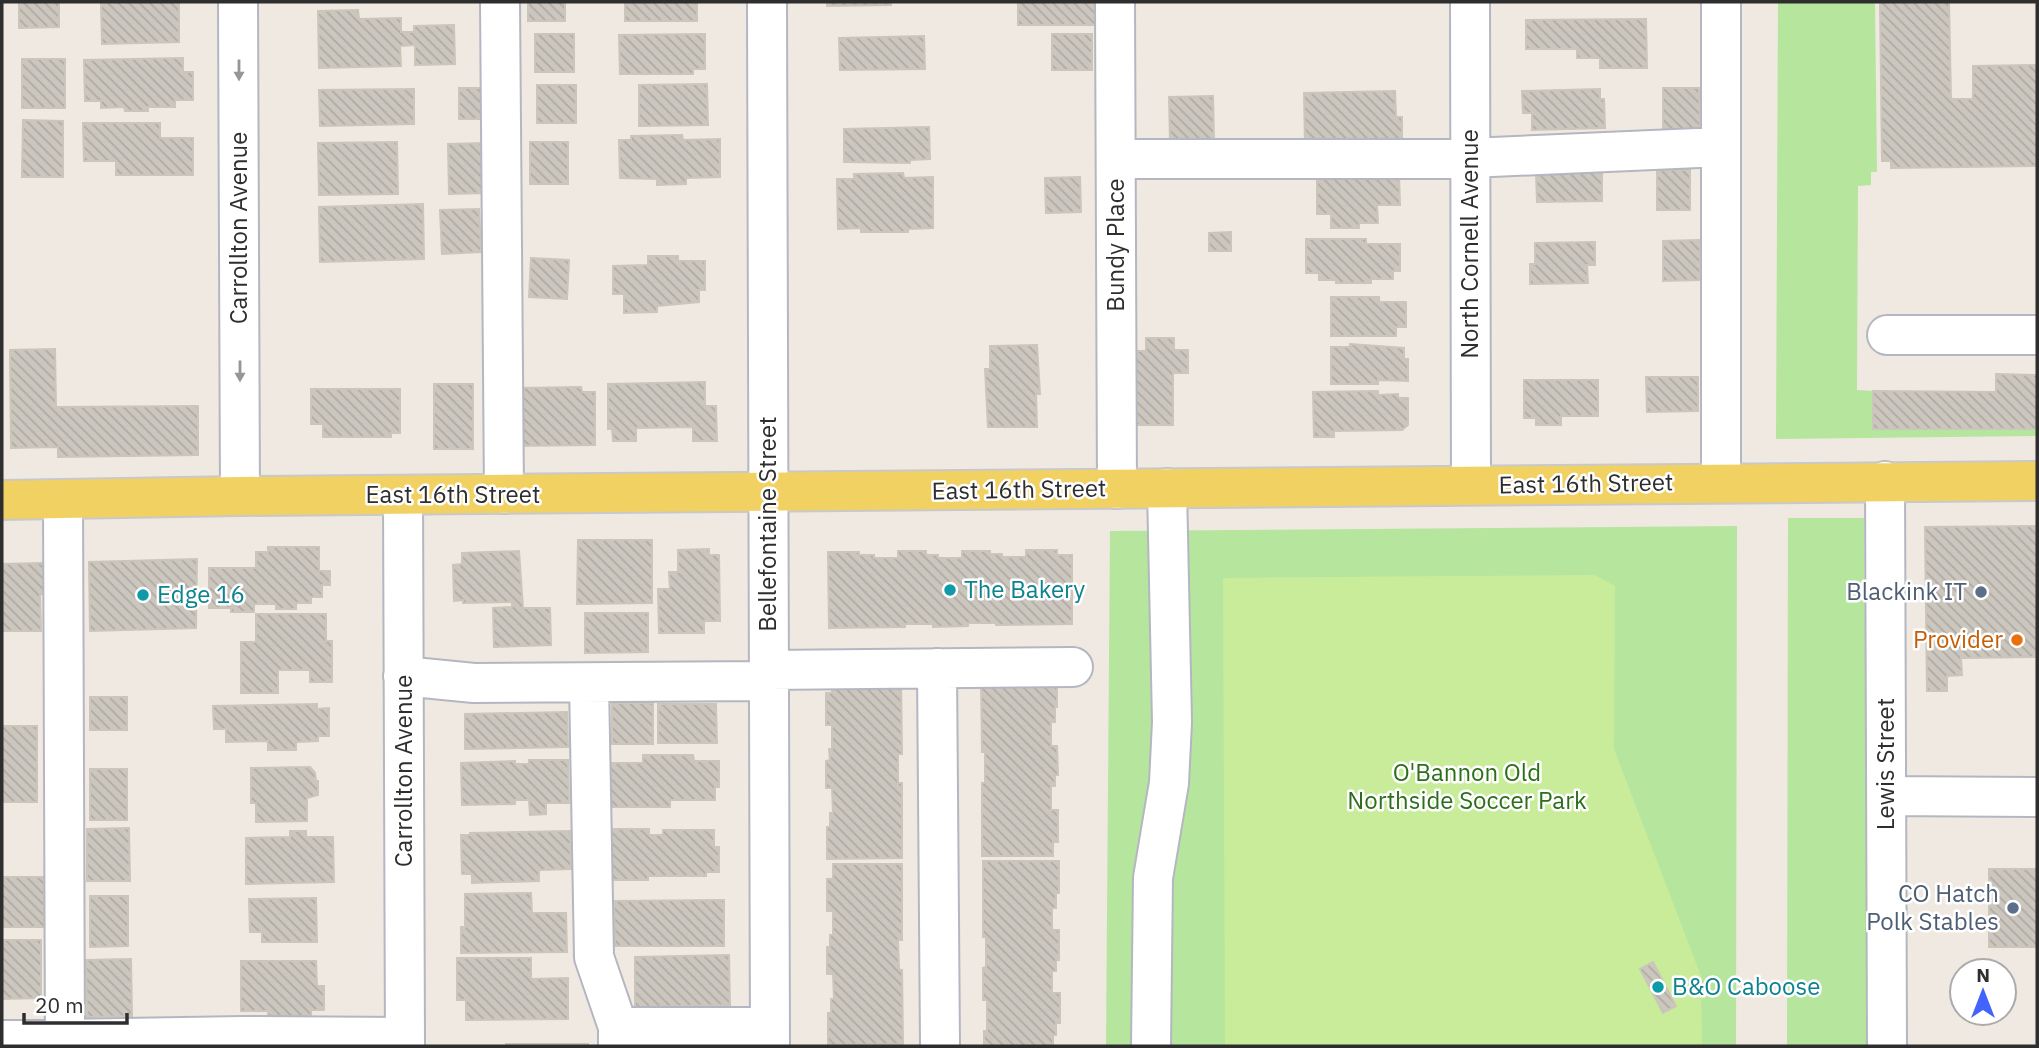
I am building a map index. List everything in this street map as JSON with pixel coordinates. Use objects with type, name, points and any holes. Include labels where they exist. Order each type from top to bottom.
[{"type":"main road","name":"East 16th Street","points":[[2,500],[2037,481]]},
{"type":"street","name":"Carrollton Avenue","points":[[238,2],[240,496]]},
{"type":"street","points":[[500,2],[504,494]]},
{"type":"street","name":"Bellefontaine Street","points":[[767,2],[770,1037]]},
{"type":"street","name":"Bundy Place","points":[[1115,2],[1117,489]]},
{"type":"street","name":"North Cornell Avenue","points":[[1470,2],[1471,485]]},
{"type":"street","points":[[1721,2],[1721,483]]},
{"type":"street","points":[[1116,159],[1471,158],[1721,147]]},
{"type":"street","points":[[1887,335],[2037,335]]},
{"type":"street","name":"Lewis Street","points":[[1885,481],[1887,1046]]},
{"type":"street","points":[[1151,1046],[1153,878],[1169,783],[1172,722],[1167,488]]},
{"type":"street","name":"Carrollton Avenue","points":[[403,495],[405,1042]]},
{"type":"street","points":[[64,499],[65,1043]]},
{"type":"street","points":[[404,676],[474,683],[589,683],[937,668],[1073,667]]},
{"type":"street","points":[[937,668],[940,1046]]},
{"type":"street","points":[[589,683],[594,957],[618,1037],[770,1037]]},
{"type":"street","points":[[1887,796],[2037,797]]},
{"type":"street","points":[[2,1040],[65,1043],[405,1042]]},
{"type":"green space","points":[[1778,2],[1875,2],[1877,172],[1871,172],[1871,185],[1858,186],[1857,390],[1873,391],[1873,428],[2037,429],[2037,436],[1776,439]]},
{"type":"green space","points":[[1788,518],[1864,518],[1869,1046],[1787,1046]]},
{"type":"green space","name":"O'Bannon Old Northside Soccer Park","points":[[1737,526],[1736,1046],[1106,1046],[1110,531]]},
{"type":"green space","name":"O'Bannon Old Northside Soccer Park","points":[[1594,575],[1615,586],[1614,749],[1701,976],[1702,1046],[1225,1046],[1223,578]]},
{"type":"building","points":[[19,2],[59,2],[59,27],[19,28]]},
{"type":"building","points":[[101,2],[179,2],[179,42],[102,44]]},
{"type":"building","points":[[528,2],[565,2],[565,21],[528,21]]},
{"type":"building","points":[[625,2],[697,2],[697,21],[625,21]]},
{"type":"building","points":[[827,2],[891,2],[891,5],[827,6]]},
{"type":"building","points":[[1018,2],[1098,2],[1098,25],[1018,25]]},
{"type":"building","points":[[1880,2],[1949,2],[1951,99],[1973,99],[1973,66],[2037,65],[2037,166],[1891,168],[1891,161],[1882,161]]},
{"type":"building","points":[[358,10],[359,19],[401,18],[401,32],[414,32],[414,26],[454,25],[455,64],[415,65],[415,45],[400,46],[401,66],[319,68],[318,11]]},
{"type":"building","points":[[1646,19],[1647,68],[1600,68],[1600,58],[1577,58],[1577,49],[1526,49],[1526,20]]},
{"type":"building","points":[[535,34],[574,34],[574,72],[535,72]]},
{"type":"building","points":[[705,34],[705,69],[693,69],[693,74],[620,74],[619,35]]},
{"type":"building","points":[[1052,34],[1092,34],[1092,70],[1052,70]]},
{"type":"building","points":[[924,36],[925,69],[840,70],[839,38]]},
{"type":"building","points":[[183,58],[183,72],[193,72],[193,100],[175,100],[175,107],[148,107],[148,111],[125,111],[124,107],[101,108],[101,101],[85,101],[84,60]]},
{"type":"building","points":[[22,59],[65,59],[65,108],[22,108]]},
{"type":"building","points":[[707,84],[708,125],[639,126],[639,85]]},
{"type":"building","points":[[537,85],[576,85],[576,123],[537,123]]},
{"type":"building","points":[[459,88],[495,88],[495,119],[459,119]]},
{"type":"building","points":[[1663,88],[1699,88],[1700,129],[1663,129]]},
{"type":"building","points":[[414,89],[414,124],[320,126],[319,90]]},
{"type":"building","points":[[1600,89],[1600,99],[1604,99],[1605,128],[1532,130],[1532,113],[1523,113],[1522,91]]},
{"type":"building","points":[[1395,91],[1396,117],[1402,117],[1402,142],[1305,144],[1304,93]]},
{"type":"building","points":[[1213,96],[1214,140],[1170,142],[1169,97]]},
{"type":"building","points":[[23,120],[63,121],[63,177],[22,177]]},
{"type":"building","points":[[83,123],[160,123],[160,138],[193,138],[193,175],[116,175],[116,161],[84,161]]},
{"type":"building","points":[[929,127],[930,159],[910,160],[910,163],[844,162],[844,129]]},
{"type":"building","points":[[682,135],[683,140],[720,139],[720,177],[686,178],[686,184],[657,185],[657,179],[620,178],[619,140],[631,140],[631,136]]},
{"type":"building","points":[[397,142],[398,194],[319,195],[318,143]]},
{"type":"building","points":[[530,142],[568,142],[568,184],[530,184]]},
{"type":"building","points":[[486,143],[487,193],[449,194],[448,144]]},
{"type":"building","points":[[1317,170],[1399,175],[1400,205],[1377,205],[1378,223],[1359,223],[1359,228],[1331,228],[1331,214],[1317,214]]},
{"type":"building","points":[[1657,170],[1690,170],[1690,210],[1657,210]]},
{"type":"building","points":[[1602,171],[1602,201],[1537,202],[1536,173]]},
{"type":"building","points":[[903,173],[904,178],[933,177],[933,228],[908,229],[908,232],[838,229],[837,179],[854,179],[854,174]]},
{"type":"building","points":[[1080,177],[1081,212],[1046,213],[1045,178]]},
{"type":"building","points":[[423,204],[424,259],[320,262],[319,207]]},
{"type":"building","points":[[479,209],[481,252],[442,254],[440,210]]},
{"type":"building","points":[[1231,232],[1231,251],[1209,251],[1209,233]]},
{"type":"building","points":[[1306,239],[1366,239],[1366,244],[1400,244],[1400,271],[1393,271],[1393,279],[1371,279],[1371,283],[1319,280],[1319,273],[1306,273]]},
{"type":"building","points":[[1700,240],[1700,280],[1663,281],[1663,241]]},
{"type":"building","points":[[1595,242],[1595,265],[1587,265],[1588,283],[1530,284],[1530,264],[1535,264],[1535,243]]},
{"type":"building","points":[[648,256],[678,256],[678,261],[705,261],[705,290],[699,290],[699,302],[657,306],[657,312],[624,313],[624,294],[613,294],[613,266],[648,265]]},
{"type":"building","points":[[531,258],[569,260],[567,299],[529,297]]},
{"type":"building","points":[[1331,297],[1379,297],[1379,302],[1406,302],[1406,327],[1396,327],[1396,336],[1331,336]]},
{"type":"building","points":[[1146,338],[1174,338],[1174,350],[1188,350],[1188,373],[1173,373],[1173,425],[1135,425],[1131,351],[1146,351]]},
{"type":"building","points":[[1350,344],[1404,348],[1404,359],[1408,359],[1408,381],[1378,380],[1378,384],[1331,384],[1331,347],[1350,347]]},
{"type":"building","points":[[1037,345],[1040,394],[1036,394],[1037,427],[988,427],[985,369],[990,369],[990,346]]},
{"type":"building","points":[[55,349],[56,407],[198,406],[198,455],[58,457],[58,447],[11,448],[10,350]]},
{"type":"building","points":[[1996,374],[2037,375],[2037,429],[1873,429],[1873,391],[1996,392]]},
{"type":"building","points":[[1646,377],[1698,377],[1698,411],[1647,412]]},
{"type":"building","points":[[1524,380],[1598,380],[1598,416],[1561,416],[1561,425],[1536,425],[1536,418],[1524,418]]},
{"type":"building","points":[[705,382],[705,406],[716,406],[717,441],[693,441],[693,427],[636,428],[636,441],[613,441],[612,429],[608,429],[608,384]]},
{"type":"building","points":[[434,384],[473,384],[473,449],[434,449]]},
{"type":"building","points":[[581,387],[582,392],[595,392],[595,445],[511,446],[520,388]]},
{"type":"building","points":[[311,389],[400,389],[400,433],[391,433],[391,437],[323,437],[323,424],[311,424]]},
{"type":"building","points":[[1378,391],[1378,395],[1398,394],[1398,398],[1408,398],[1408,425],[1402,430],[1334,431],[1334,437],[1314,437],[1313,392]]},
{"type":"building","name":"Blackink IT","points":[[2037,526],[2037,657],[1961,658],[1962,675],[1947,676],[1947,691],[1927,691],[1925,527]]},
{"type":"building","points":[[578,540],[652,540],[652,603],[577,604]]},
{"type":"building","points":[[268,547],[319,547],[319,571],[330,571],[330,585],[322,585],[322,597],[311,597],[311,603],[296,603],[296,609],[276,609],[276,604],[254,604],[254,612],[209,608],[209,568],[256,568],[256,552],[268,552]]},
{"type":"building","points":[[709,549],[709,555],[719,555],[720,621],[704,621],[704,633],[659,633],[658,589],[670,589],[669,572],[678,572],[678,550]]},
{"type":"building","name":"The Bakery","points":[[1026,550],[1057,550],[1057,555],[1072,555],[1072,624],[968,623],[968,626],[933,627],[933,624],[905,624],[905,627],[829,628],[828,552],[859,552],[859,555],[874,555],[874,558],[898,558],[898,551],[926,551],[926,555],[938,555],[938,558],[962,558],[962,551],[990,551],[990,554],[1002,554],[1002,557],[1026,557]]},
{"type":"building","points":[[519,551],[523,608],[550,608],[551,645],[494,647],[493,608],[512,607],[512,602],[454,601],[453,565],[462,564],[462,553]]},
{"type":"building","name":"Edge 16","points":[[197,559],[196,628],[90,631],[89,562]]},
{"type":"building","points":[[43,563],[43,567],[46,567],[46,594],[40,594],[41,631],[2,631],[2,564]]},
{"type":"building","points":[[585,613],[648,613],[648,652],[585,653]]},
{"type":"building","points":[[256,614],[326,614],[326,641],[332,641],[332,682],[310,682],[310,670],[278,670],[278,693],[241,693],[241,642],[256,642]]},
{"type":"building","points":[[981,676],[1057,676],[1057,707],[1055,722],[1051,722],[1051,746],[1057,746],[1058,775],[1055,775],[1055,786],[1051,786],[1051,810],[1058,810],[1058,842],[1053,842],[1053,856],[982,856],[982,783],[985,783],[985,752],[982,752]]},
{"type":"building","points":[[832,678],[901,678],[902,754],[898,754],[898,783],[902,783],[902,858],[827,859],[827,827],[830,827],[830,813],[833,813],[832,788],[826,788],[826,761],[830,760],[829,749],[832,749],[832,725],[826,725],[826,693],[832,693]]},
{"type":"building","points":[[90,697],[127,697],[127,730],[90,730]]},
{"type":"building","points":[[612,703],[653,703],[653,744],[612,744]]},
{"type":"building","points":[[317,704],[317,709],[329,708],[329,736],[318,736],[318,741],[296,742],[296,750],[268,750],[268,741],[226,742],[226,729],[214,729],[213,706]]},
{"type":"building","points":[[658,704],[716,704],[717,743],[658,743]]},
{"type":"building","points":[[567,712],[568,747],[465,749],[465,714]]},
{"type":"building","points":[[2,726],[37,726],[37,802],[2,802]]},
{"type":"building","points":[[643,755],[693,755],[694,761],[719,761],[719,787],[715,787],[715,800],[670,800],[670,807],[604,807],[604,763],[643,763]]},
{"type":"building","points":[[529,760],[568,760],[569,803],[546,803],[546,814],[530,815],[529,800],[515,800],[515,804],[462,805],[461,763],[515,761],[515,764],[529,764]]},
{"type":"building","points":[[310,767],[318,781],[318,795],[307,798],[307,821],[256,822],[256,803],[251,803],[251,768]]},
{"type":"building","points":[[90,769],[127,769],[127,820],[90,820]]},
{"type":"building","points":[[129,828],[130,881],[87,881],[87,829]]},
{"type":"building","points":[[612,829],[649,829],[649,835],[663,835],[663,830],[714,830],[714,847],[719,847],[719,872],[706,872],[706,876],[648,876],[648,880],[612,880]]},
{"type":"building","points":[[290,831],[306,831],[306,837],[333,837],[334,882],[246,884],[246,838],[290,837]]},
{"type":"building","points":[[570,831],[571,869],[539,870],[539,881],[472,883],[472,874],[462,874],[461,835]]},
{"type":"building","points":[[983,861],[1059,861],[1059,893],[1056,893],[1056,908],[1052,908],[1052,930],[1059,930],[1059,960],[1056,960],[1056,971],[1052,971],[1052,993],[1060,993],[1060,1023],[1056,1023],[1053,1046],[984,1046],[987,1000],[983,1000],[986,937],[983,937]]},
{"type":"building","points":[[833,864],[902,864],[902,940],[898,940],[899,970],[902,970],[903,1044],[828,1045],[828,1013],[831,1013],[831,999],[834,999],[833,974],[827,974],[827,947],[830,947],[830,935],[833,935],[833,911],[827,911],[827,879],[833,879]]},
{"type":"building","name":"CO Hatch Polk Stables","points":[[1989,869],[2037,869],[2037,947],[1989,947]]},
{"type":"building","points":[[2,877],[44,877],[44,927],[2,927]]},
{"type":"building","points":[[531,893],[532,913],[566,913],[567,952],[461,953],[461,927],[465,927],[465,894]]},
{"type":"building","points":[[90,896],[128,896],[128,946],[90,947]]},
{"type":"building","points":[[316,898],[317,942],[262,942],[262,932],[250,932],[249,899]]},
{"type":"building","points":[[724,900],[724,946],[615,946],[614,901]]},
{"type":"building","points":[[2,940],[41,940],[41,998],[2,999]]},
{"type":"building","points":[[729,955],[730,1005],[635,1007],[635,957]]},
{"type":"building","points":[[457,958],[531,958],[531,979],[568,978],[568,1019],[466,1020],[466,1000],[457,1000]]},
{"type":"building","points":[[131,959],[132,1016],[87,1017],[86,960]]},
{"type":"building","points":[[241,961],[316,961],[317,986],[324,986],[324,1010],[311,1010],[311,1016],[268,1016],[268,1011],[241,1011]]},
{"type":"building","name":"B&O Caboose","points":[[1653,962],[1676,1006],[1663,1013],[1640,969]]},
{"type":"building","points":[[588,1044],[588,1046],[506,1046]]},
{"type":"place","name":"The Bakery","points":[[950,590]]},
{"type":"place","name":"Blackink IT","points":[[1981,592]]},
{"type":"place","name":"Edge 16","points":[[143,595]]},
{"type":"place","name":"Provider","points":[[2017,640]]},
{"type":"place","name":"CO Hatch Polk Stables","points":[[2013,908]]},
{"type":"place","name":"B&O Caboose","points":[[1658,987]]}]
